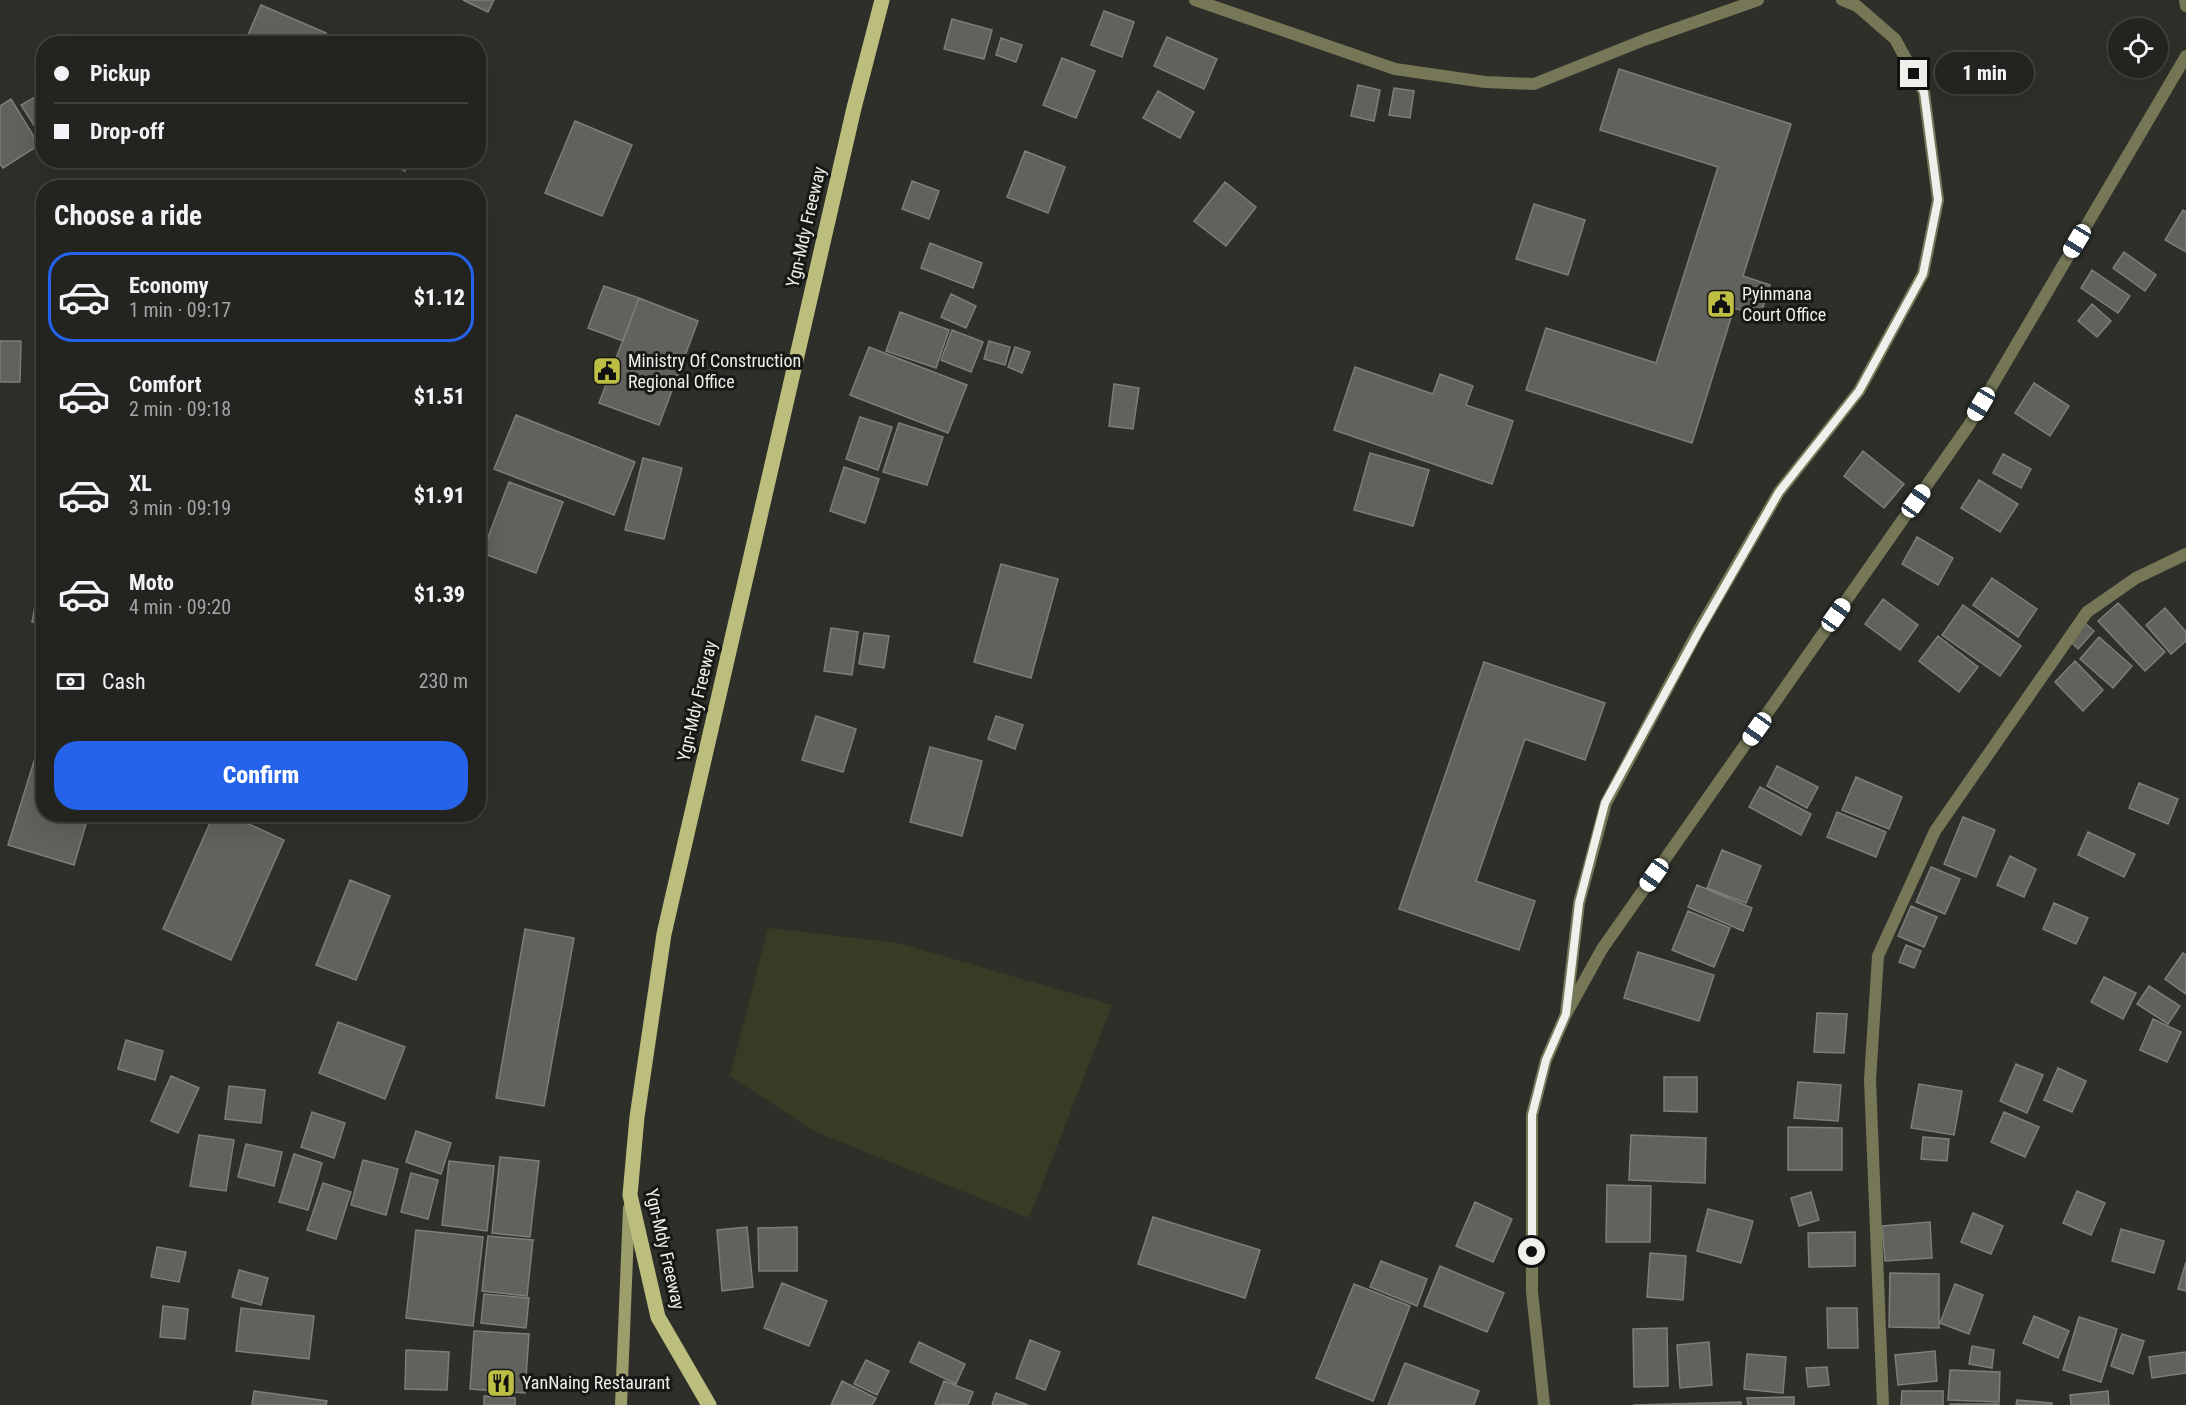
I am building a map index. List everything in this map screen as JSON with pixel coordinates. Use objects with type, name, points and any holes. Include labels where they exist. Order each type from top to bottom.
[{"type":"main road","name":"Ygn-Mdy Freeway","points":[[709,1405],[658,1317],[630,1195],[637,1117],[664,934],[854,108],[882,0]]},
{"type":"main road","points":[[621,1405],[630,1195]]},
{"type":"street","points":[[1195,0],[1395,69],[1485,82],[1534,84],[1644,40],[1758,0]]},
{"type":"street","points":[[1566,1014],[1579,903],[1605,803],[1698,633],[1779,492],[1859,391],[1923,274],[1938,200],[1924,92],[1894,39],[1857,6],[1842,0]]},
{"type":"street","points":[[2185,0],[2186,6]]},
{"type":"street","points":[[1544,1405],[1532,1292],[1532,1115],[1546,1060],[1566,1014],[1602,949],[1969,425],[2186,56]]},
{"type":"street","points":[[1882,1405],[1870,1080],[1878,956],[1935,831],[2087,612],[2136,578],[2186,554]]},
{"type":"green space","points":[[768,928],[898,943],[1112,1005],[1029,1218],[816,1132],[730,1076]]},
{"type":"building","points":[[463,0],[494,0],[488,12]]},
{"type":"building","points":[[261,5],[326,33],[325,36],[247,36]]},
{"type":"building","points":[[1104,11],[1134,22],[1122,57],[1091,45]]},
{"type":"building","points":[[952,19],[992,30],[984,59],[944,49]]},
{"type":"building","points":[[1167,37],[1217,59],[1204,89],[1154,66]]},
{"type":"building","points":[[1001,38],[1022,45],[1016,62],[996,55]]},
{"type":"building","points":[[1062,58],[1095,71],[1076,118],[1043,105]]},
{"type":"building","points":[[1619,69],[1791,124],[1743,276],[1770,285],[1760,316],[1734,308],[1692,443],[1526,390],[1546,328],[1656,363],[1718,167],[1600,130]]},
{"type":"building","points":[[1358,85],[1380,90],[1374,121],[1351,116]]},
{"type":"building","points":[[1394,88],[1414,91],[1410,118],[1389,115]]},
{"type":"building","points":[[1158,91],[1194,112],[1180,138],[1143,118]]},
{"type":"building","points":[[36,97],[36,128],[21,105]]},
{"type":"building","points":[[11,99],[36,140],[36,147],[3,168],[0,164],[0,106]]},
{"type":"building","points":[[575,121],[632,145],[602,216],[545,193]]},
{"type":"building","points":[[1025,151],[1065,167],[1048,213],[1007,197]]},
{"type":"building","points":[[912,181],[939,191],[929,219],[902,209]]},
{"type":"building","points":[[1225,182],[1256,207],[1226,246],[1194,221]]},
{"type":"building","points":[[1534,204],[1585,220],[1568,275],[1516,259]]},
{"type":"building","points":[[2183,210],[2186,212],[2186,252],[2165,240]]},
{"type":"building","points":[[930,243],[982,263],[973,288],[921,268]]},
{"type":"building","points":[[2124,252],[2156,275],[2145,291],[2113,268]]},
{"type":"building","points":[[2092,270],[2130,296],[2118,313],[2081,288]]},
{"type":"building","points":[[604,286],[639,298],[623,341],[588,328]]},
{"type":"building","points":[[951,294],[976,306],[966,328],[941,317]]},
{"type":"building","points":[[639,298],[698,321],[659,425],[599,403]]},
{"type":"building","points":[[2092,304],[2111,321],[2097,337],[2078,321]]},
{"type":"building","points":[[900,312],[949,330],[936,368],[886,351]]},
{"type":"building","points":[[952,330],[983,342],[971,372],[941,360]]},
{"type":"building","points":[[0,341],[21,341],[20,382],[0,382]]},
{"type":"building","points":[[989,341],[1010,347],[1005,365],[984,359]]},
{"type":"building","points":[[869,347],[967,385],[948,433],[850,395]]},
{"type":"building","points":[[1015,347],[1030,352],[1022,373],[1008,367]]},
{"type":"building","points":[[1355,367],[1433,394],[1440,374],[1473,386],[1466,405],[1513,421],[1492,484],[1334,430]]},
{"type":"building","points":[[2034,383],[2069,406],[2050,436],[2015,413]]},
{"type":"building","points":[[1114,384],[1139,388],[1133,429],[1109,426]]},
{"type":"building","points":[[516,415],[635,462],[614,515],[494,469]]},
{"type":"building","points":[[860,417],[892,427],[878,470],[846,459]]},
{"type":"building","points":[[899,423],[943,437],[927,485],[883,472]]},
{"type":"building","points":[[1863,451],[1904,484],[1884,508],[1844,476]]},
{"type":"building","points":[[1370,453],[1429,470],[1413,526],[1354,510]]},
{"type":"building","points":[[2003,454],[2031,469],[2021,488],[1993,473]]},
{"type":"building","points":[[643,458],[682,468],[664,539],[625,530]]},
{"type":"building","points":[[844,467],[879,479],[865,523],[830,511]]},
{"type":"building","points":[[1979,480],[2018,504],[2000,532],[1961,508]]},
{"type":"building","points":[[509,482],[563,502],[536,573],[486,554],[486,542]]},
{"type":"building","points":[[1917,537],[1953,558],[1938,585],[1902,564]]},
{"type":"building","points":[[1001,564],[1058,579],[1031,678],[974,662]]},
{"type":"building","points":[[1992,578],[2037,609],[2018,637],[1973,605]]},
{"type":"building","points":[[1883,599],[1918,625],[1900,650],[1865,624]]},
{"type":"building","points":[[36,601],[36,623],[32,622]]},
{"type":"building","points":[[2118,603],[2165,652],[2145,671],[2098,621]]},
{"type":"building","points":[[1963,605],[2021,646],[2000,676],[1942,635]]},
{"type":"building","points":[[2165,608],[2186,632],[2186,641],[2171,654],[2146,625]]},
{"type":"building","points":[[2085,623],[2094,631],[2078,649],[2069,640]]},
{"type":"building","points":[[831,628],[858,632],[852,675],[824,671]]},
{"type":"building","points":[[864,633],[889,636],[884,668],[859,664]]},
{"type":"building","points":[[1938,636],[1978,667],[1959,692],[1919,661]]},
{"type":"building","points":[[2099,637],[2132,666],[2113,688],[2080,659]]},
{"type":"building","points":[[2075,661],[2103,690],[2083,711],[2055,682]]},
{"type":"building","points":[[1484,662],[1605,703],[1585,760],[1525,739],[1476,881],[1535,901],[1519,950],[1399,909]]},
{"type":"building","points":[[816,716],[856,729],[843,772],[802,760]]},
{"type":"building","points":[[996,716],[1023,725],[1015,749],[988,739]]},
{"type":"building","points":[[930,747],[982,761],[962,836],[910,822]]},
{"type":"building","points":[[36,755],[36,822],[87,822],[74,865],[8,845]]},
{"type":"building","points":[[1777,766],[1818,787],[1807,808],[1767,786]]},
{"type":"building","points":[[1856,777],[1902,797],[1889,829],[1842,810]]},
{"type":"building","points":[[2139,783],[2178,799],[2168,824],[2129,808]]},
{"type":"building","points":[[1760,787],[1811,814],[1801,835],[1749,807]]},
{"type":"building","points":[[1837,812],[1886,832],[1876,857],[1827,837]]},
{"type":"building","points":[[1963,817],[1995,830],[1976,877],[1944,864]]},
{"type":"building","points":[[210,822],[245,822],[284,840],[231,960],[163,929]]},
{"type":"building","points":[[2088,832],[2135,854],[2124,877],[2078,855]]},
{"type":"building","points":[[1722,850],[1761,866],[1746,903],[1707,888]]},
{"type":"building","points":[[2010,856],[2036,869],[2024,897],[1997,885]]},
{"type":"building","points":[[1931,867],[1960,879],[1945,914],[1916,902]]},
{"type":"building","points":[[350,880],[390,896],[356,980],[316,965]]},
{"type":"building","points":[[1697,885],[1752,908],[1743,931],[1688,907]]},
{"type":"building","points":[[2054,903],[2088,918],[2076,944],[2043,929]]},
{"type":"building","points":[[1911,906],[1937,917],[1924,947],[1898,936]]},
{"type":"building","points":[[1688,911],[1730,928],[1714,967],[1672,950]]},
{"type":"building","points":[[525,929],[574,938],[544,1106],[496,1098]]},
{"type":"building","points":[[1906,945],[1921,951],[1914,968],[1899,962]]},
{"type":"building","points":[[1638,952],[1714,975],[1699,1021],[1624,998]]},
{"type":"building","points":[[2183,953],[2186,955],[2186,994],[2165,979]]},
{"type":"building","points":[[2104,977],[2136,993],[2123,1019],[2091,1002]]},
{"type":"building","points":[[2149,986],[2180,1006],[2168,1024],[2137,1004]]},
{"type":"building","points":[[1817,1013],[1847,1014],[1844,1053],[1814,1052]]},
{"type":"building","points":[[2153,1019],[2181,1032],[2167,1062],[2140,1050]]},
{"type":"building","points":[[338,1022],[405,1047],[385,1099],[319,1073]]},
{"type":"building","points":[[126,1040],[163,1051],[155,1080],[118,1069]]},
{"type":"building","points":[[2016,1064],[2043,1075],[2027,1113],[2000,1101]]},
{"type":"building","points":[[2058,1068],[2086,1081],[2072,1112],[2044,1100]]},
{"type":"building","points":[[171,1076],[199,1088],[178,1133],[151,1121]]},
{"type":"building","points":[[1664,1077],[1697,1077],[1697,1112],[1664,1111]]},
{"type":"building","points":[[1798,1082],[1841,1085],[1838,1121],[1794,1118]]},
{"type":"building","points":[[1919,1084],[1962,1091],[1954,1135],[1911,1128]]},
{"type":"building","points":[[229,1086],[265,1090],[261,1123],[225,1119]]},
{"type":"building","points":[[312,1112],[345,1123],[334,1158],[301,1147]]},
{"type":"building","points":[[2004,1112],[2039,1127],[2025,1157],[1991,1142]]},
{"type":"building","points":[[1788,1127],[1842,1128],[1842,1170],[1788,1170]]},
{"type":"building","points":[[416,1131],[451,1143],[441,1174],[406,1162]]},
{"type":"building","points":[[199,1135],[234,1140],[226,1191],[190,1186]]},
{"type":"building","points":[[1631,1135],[1706,1138],[1705,1183],[1629,1180]]},
{"type":"building","points":[[1923,1137],[1949,1139],[1947,1161],[1921,1159]]},
{"type":"building","points":[[246,1144],[282,1152],[274,1186],[238,1177]]},
{"type":"building","points":[[294,1154],[322,1163],[308,1210],[279,1202]]},
{"type":"building","points":[[500,1157],[539,1161],[530,1237],[492,1233]]},
{"type":"building","points":[[363,1160],[398,1169],[386,1215],[351,1205]]},
{"type":"building","points":[[449,1161],[494,1166],[487,1231],[442,1225]]},
{"type":"building","points":[[411,1173],[438,1180],[428,1219],[401,1212]]},
{"type":"building","points":[[323,1183],[351,1192],[336,1239],[307,1230]]},
{"type":"building","points":[[1607,1185],[1651,1186],[1650,1242],[1606,1242]]},
{"type":"building","points":[[2077,1191],[2105,1203],[2091,1235],[2063,1223]]},
{"type":"building","points":[[1811,1192],[1819,1220],[1799,1226],[1791,1198]]},
{"type":"building","points":[[1475,1202],[1512,1219],[1493,1262],[1456,1246]]},
{"type":"building","points":[[1708,1209],[1753,1221],[1741,1263],[1697,1251]]},
{"type":"building","points":[[1973,1213],[2003,1226],[1991,1254],[1961,1242]]},
{"type":"building","points":[[1153,1217],[1260,1250],[1245,1298],[1138,1264]]},
{"type":"building","points":[[1930,1222],[1932,1258],[1885,1261],[1882,1226]]},
{"type":"building","points":[[747,1227],[753,1287],[722,1291],[717,1230]]},
{"type":"building","points":[[797,1227],[797,1271],[759,1271],[758,1228]]},
{"type":"building","points":[[2121,1229],[2164,1241],[2154,1273],[2112,1261]]},
{"type":"building","points":[[416,1230],[483,1237],[473,1326],[406,1318]]},
{"type":"building","points":[[1855,1232],[1855,1266],[1809,1267],[1808,1233]]},
{"type":"building","points":[[488,1236],[533,1240],[527,1296],[482,1291]]},
{"type":"building","points":[[157,1247],[186,1252],[179,1282],[151,1277]]},
{"type":"building","points":[[1650,1253],[1686,1256],[1683,1300],[1647,1297]]},
{"type":"building","points":[[1381,1261],[1427,1279],[1417,1306],[1370,1287]]},
{"type":"building","points":[[2186,1262],[2186,1291],[2178,1289]]},
{"type":"building","points":[[1440,1266],[1504,1293],[1487,1332],[1424,1306]]},
{"type":"building","points":[[239,1270],[268,1278],[261,1305],[232,1297]]},
{"type":"building","points":[[1890,1273],[1939,1274],[1939,1328],[1889,1327]]},
{"type":"building","points":[[782,1283],[827,1301],[809,1346],[764,1328]]},
{"type":"building","points":[[1354,1284],[1410,1306],[1373,1401],[1316,1378]]},
{"type":"building","points":[[1955,1284],[1983,1295],[1969,1334],[1940,1323]]},
{"type":"building","points":[[484,1294],[529,1298],[526,1328],[481,1323]]},
{"type":"building","points":[[163,1306],[188,1309],[185,1339],[160,1337]]},
{"type":"building","points":[[241,1308],[314,1316],[309,1359],[236,1351]]},
{"type":"building","points":[[1827,1308],[1857,1308],[1858,1348],[1828,1348]]},
{"type":"building","points":[[2034,1316],[2069,1331],[2058,1358],[2023,1343]]},
{"type":"building","points":[[2079,1317],[2117,1329],[2101,1382],[2063,1370]]},
{"type":"building","points":[[1667,1328],[1668,1386],[1634,1387],[1633,1329]]},
{"type":"building","points":[[474,1331],[529,1334],[525,1393],[470,1389]]},
{"type":"building","points":[[2122,1334],[2144,1341],[2133,1374],[2111,1366]]},
{"type":"building","points":[[1030,1340],[1060,1352],[1045,1390],[1016,1378]]},
{"type":"building","points":[[919,1342],[965,1364],[956,1384],[910,1362]]},
{"type":"building","points":[[1709,1342],[1712,1385],[1680,1388],[1677,1345]]},
{"type":"building","points":[[1972,1346],[1994,1350],[1992,1368],[1969,1364]]},
{"type":"building","points":[[406,1350],[449,1352],[447,1390],[405,1389]]},
{"type":"building","points":[[1935,1351],[1937,1381],[1898,1385],[1895,1355]]},
{"type":"building","points":[[2186,1352],[2186,1373],[2152,1378],[2149,1357]]},
{"type":"building","points":[[1747,1354],[1786,1357],[1783,1393],[1744,1389]]},
{"type":"building","points":[[866,1360],[889,1371],[877,1395],[854,1384]]},
{"type":"building","points":[[1405,1363],[1479,1391],[1474,1405],[1388,1405]]},
{"type":"building","points":[[1827,1367],[1829,1385],[1808,1387],[1806,1368]]},
{"type":"building","points":[[1950,1370],[2000,1372],[1999,1402],[1948,1400]]},
{"type":"building","points":[[842,1381],[876,1398],[872,1405],[831,1405]]},
{"type":"building","points":[[944,1381],[973,1392],[968,1405],[935,1404]]},
{"type":"building","points":[[254,1391],[327,1401],[326,1405],[252,1405]]},
{"type":"building","points":[[1902,1391],[1943,1391],[1943,1405],[1901,1405]]},
{"type":"building","points":[[2108,1391],[2109,1405],[2071,1405],[2070,1395]]},
{"type":"building","points":[[996,1393],[1028,1405],[992,1405]]},
{"type":"building","points":[[484,1396],[515,1398],[515,1405],[484,1405]]},
{"type":"building","points":[[1794,1397],[1794,1405],[1748,1405],[1747,1398]]},
{"type":"building","points":[[2017,1400],[2052,1403],[2052,1405],[2016,1405]]},
{"type":"building","points":[[1741,1402],[1741,1405],[1633,1405]]},
{"type":"building","points":[[1999,1404],[1999,1405],[1950,1405]]},
{"type":"place","name":"Pyinmana Court Office","points":[[1721,304]]},
{"type":"place","name":"Ministry Of Construction Regional Office","points":[[607,371]]},
{"type":"place","name":"YanNaing Restaurant","points":[[501,1383]]},
{"type":"route","points":[[1532,1252],[1532,1115],[1546,1060],[1566,1014],[1579,903],[1605,803],[1698,633],[1779,492],[1859,391],[1923,274],[1938,200],[1924,92],[1914,74]]}]
